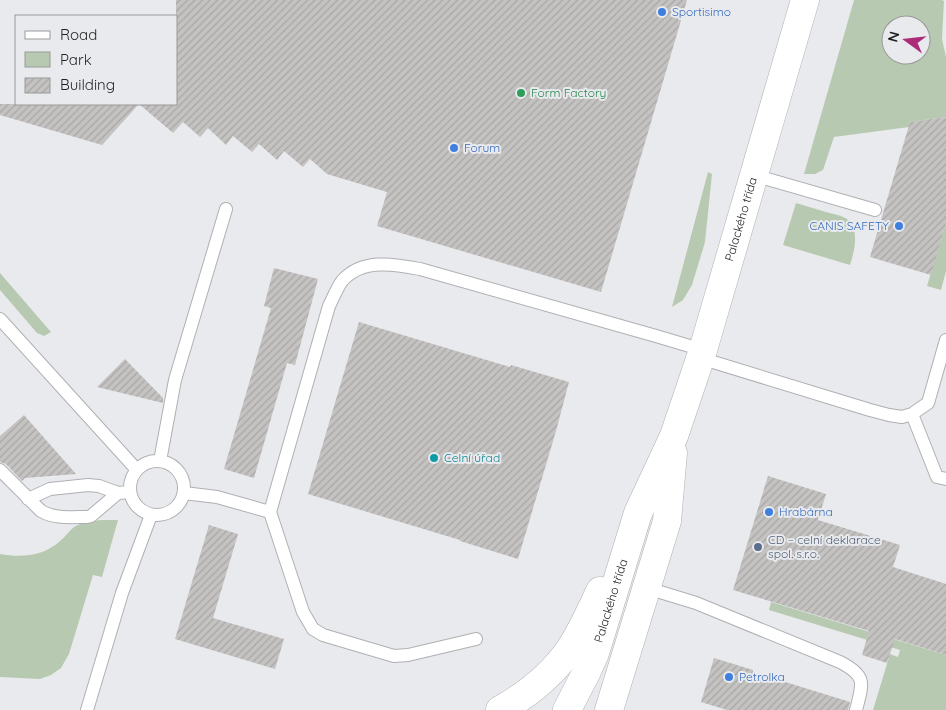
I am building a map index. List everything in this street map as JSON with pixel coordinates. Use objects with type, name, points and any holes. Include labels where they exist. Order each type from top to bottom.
[{"type":"main road","name":"Palackého třída","points":[[567,710],[588,671],[602,633],[638,513],[674,436],[701,354],[805,0]]},
{"type":"main road","name":"Palackého třída","points":[[609,710],[667,521],[674,436]]},
{"type":"main road","points":[[500,710],[537,686],[559,664],[570,649],[582,629],[638,513]]},
{"type":"lane","points":[[753,175],[875,210]]},
{"type":"lane","points":[[160,461],[175,380],[226,209]]},
{"type":"lane","points":[[476,639],[408,655],[394,656],[323,634],[313,629],[303,612],[270,512],[329,306],[343,281],[352,273],[362,267],[374,264],[403,265],[420,269],[656,336],[701,354],[889,415],[902,417],[912,414],[928,403],[946,340]]},
{"type":"lane","points":[[0,319],[137,470]]},
{"type":"lane","points":[[912,414],[937,477],[946,479]]},
{"type":"lane","points":[[0,470],[28,499],[41,511],[47,515],[59,517],[91,516],[124,493],[137,470],[151,462],[160,461],[168,463],[179,472],[184,486],[182,500],[172,511],[165,514],[151,515],[143,512],[124,493],[99,486],[88,485],[50,489],[28,499]]},
{"type":"lane","points":[[184,493],[217,497],[270,512]]},
{"type":"lane","points":[[87,710],[122,593],[151,515]]},
{"type":"lane","points":[[647,588],[696,603],[850,667],[860,678],[862,685],[856,710]]},
{"type":"green space","points":[[854,0],[944,1],[942,39],[946,57],[946,117],[910,122],[909,127],[834,137],[823,170],[815,174],[804,174]]},
{"type":"green space","points":[[708,172],[712,174],[705,242],[692,285],[683,300],[672,307]]},
{"type":"green space","points":[[796,203],[848,220],[852,225],[855,236],[850,265],[783,245]]},
{"type":"green space","points":[[946,223],[946,271],[941,290],[927,286]]},
{"type":"green space","points":[[0,273],[51,332],[44,336],[37,333],[0,290]]},
{"type":"green space","points":[[101,520],[118,520],[102,577],[93,575],[69,654],[61,668],[51,675],[40,679],[0,677],[0,554],[24,556],[40,553],[54,546],[77,525]]},
{"type":"green space","points":[[771,602],[946,655],[946,710],[873,710],[890,654],[898,657],[900,650],[769,610]]},
{"type":"building","name":"Forum","points":[[176,0],[687,0],[601,292],[377,226],[387,192],[327,174],[310,159],[303,167],[284,151],[277,160],[259,144],[252,152],[233,136],[226,145],[208,128],[200,137],[183,122],[173,133],[140,105],[178,105],[178,15],[176,15]]},
{"type":"building","points":[[0,104],[138,105],[102,145],[0,115]]},
{"type":"building","points":[[946,117],[946,223],[931,275],[870,257],[910,122]]},
{"type":"building","points":[[274,268],[318,279],[295,365],[287,363],[254,478],[224,469],[271,308],[264,306]]},
{"type":"building","name":"Celní úřad","points":[[359,322],[510,367],[511,365],[569,382],[518,559],[308,494]]},
{"type":"building","points":[[125,359],[163,398],[163,403],[97,387]]},
{"type":"building","points":[[24,415],[76,474],[25,478],[22,481],[6,464],[0,462],[0,436]]},
{"type":"building","points":[[768,476],[826,494],[818,520],[900,545],[893,567],[946,584],[946,655],[895,639],[887,663],[862,655],[869,631],[733,590]]},
{"type":"building","points":[[209,525],[238,534],[213,618],[284,639],[275,669],[175,639]]},
{"type":"building","points":[[714,658],[850,702],[848,710],[727,710],[701,702]]},
{"type":"place","name":"Sportisimo","points":[[662,12]]},
{"type":"place","name":"Form Factory","points":[[521,93]]},
{"type":"place","name":"Forum","points":[[454,148]]},
{"type":"place","name":"CANIS SAFETY","points":[[899,226]]},
{"type":"place","name":"Celní úřad","points":[[434,458]]},
{"type":"place","name":"Hrabárna","points":[[769,512]]},
{"type":"place","name":"CD – celní deklarace spol. s.r.o.","points":[[758,547]]},
{"type":"place","name":"Petrolka","points":[[729,677]]}]
